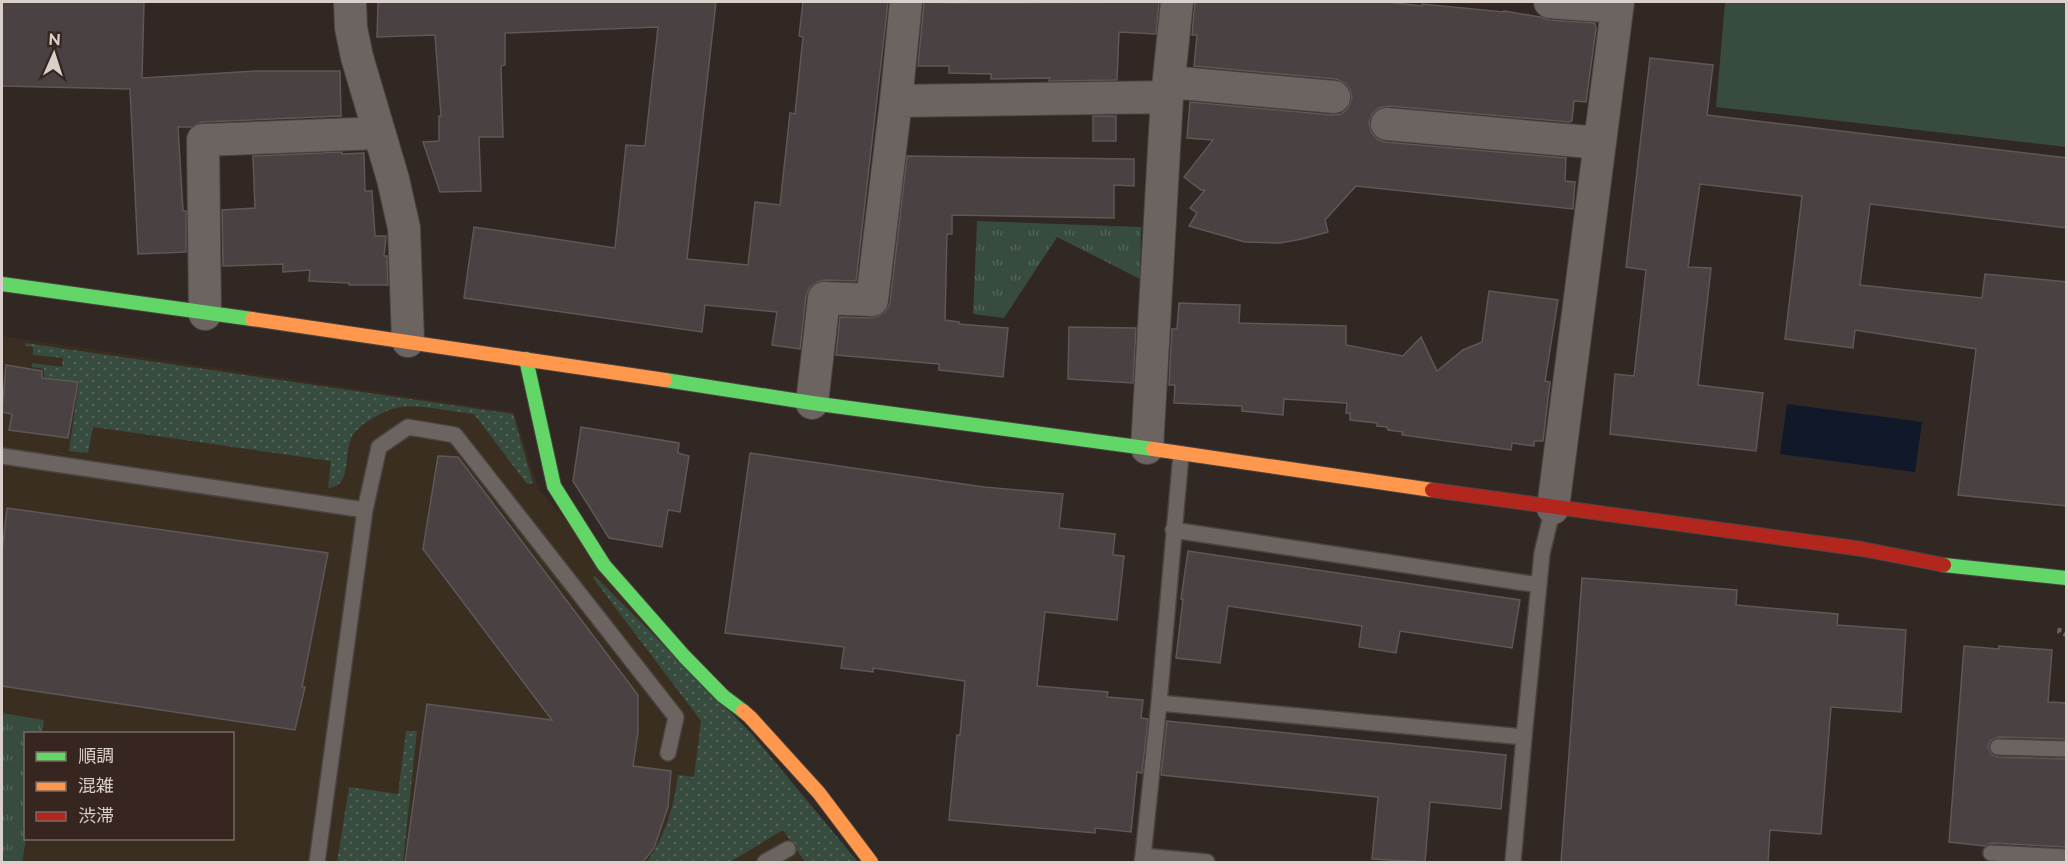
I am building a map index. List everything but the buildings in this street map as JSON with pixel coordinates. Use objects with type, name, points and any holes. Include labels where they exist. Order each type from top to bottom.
[{"type":"street","points":[[350,2],[353,38],[393,179],[404,228],[408,341]]},
{"type":"street","points":[[812,403],[824,298],[872,300],[897,101],[906,2]]},
{"type":"street","points":[[1147,448],[1168,90],[1178,2]]},
{"type":"street","points":[[1550,2],[1618,4],[1553,508]]},
{"type":"street","points":[[897,101],[1168,90],[1334,97]]},
{"type":"street","points":[[1387,124],[1600,143]]},
{"type":"street","points":[[206,314],[203,140],[379,133]]},
{"type":"street","points":[[2,285],[408,341],[812,403],[1147,448],[1553,508],[1862,549],[1939,565],[2067,578]]},
{"type":"street","points":[[526,359],[554,486],[604,565],[684,656],[723,696],[750,717],[819,793],[871,862]]},
{"type":"lane","points":[[317,862],[365,510],[380,447],[408,427],[454,435],[676,717],[668,753]]},
{"type":"lane","points":[[1181,454],[1143,860],[1207,862]]},
{"type":"lane","points":[[2,456],[365,510]]},
{"type":"lane","points":[[1513,862],[1542,553],[1553,508]]},
{"type":"lane","points":[[1173,530],[1539,585]]},
{"type":"lane","points":[[1159,703],[1524,737]]},
{"type":"lane","points":[[1998,747],[2067,749]]},
{"type":"lane","points":[[765,862],[788,849]]},
{"type":"lane","points":[[1991,853],[2067,857]]},
{"type":"path","points":[[2060,628],[2059,632],[2067,634]]},
{"type":"shaded area","points":[[2,336],[514,412],[538,488],[858,862],[2,862]]},
{"type":"green space","points":[[1725,2],[2066,2],[2066,147],[1716,107]]},
{"type":"green space","points":[[977,221],[1141,227],[1140,279],[1057,237],[1004,318],[973,314]]},
{"type":"green space","points":[[25,343],[513,414],[533,483],[527,484],[474,414],[416,407],[400,407],[388,411],[374,417],[357,430],[350,442],[341,481],[336,486],[328,488],[331,461],[93,427],[88,453],[69,451],[79,382],[44,377],[44,369],[32,367],[32,363],[62,367],[63,358],[33,355],[33,347],[25,346]]},
{"type":"green space","points":[[595,576],[752,734],[858,862],[805,862],[783,830],[730,862],[647,862],[668,821],[678,775],[694,777],[701,721],[593,578]]},
{"type":"green space","points":[[2,713],[44,720],[42,732],[24,732],[24,840],[26,840],[22,862],[2,862]]},
{"type":"green space","points":[[406,731],[417,731],[403,862],[337,862],[349,787],[398,794]]},
{"type":"water","points":[[1787,404],[1922,422],[1915,472],[1780,454]]},
{"type":"traffic: fast","points":[[2,284],[252,319]]},
{"type":"traffic: fast","points":[[526,359],[554,486],[604,565],[684,656],[723,696],[743,711]]},
{"type":"traffic: fast","points":[[665,380],[812,403],[1153,449]]},
{"type":"traffic: fast","points":[[1944,565],[2066,578]]},
{"type":"traffic: slow","points":[[252,319],[665,380]]},
{"type":"traffic: slow","points":[[1153,449],[1432,490]]},
{"type":"traffic: slow","points":[[743,711],[819,793],[871,862]]},
{"type":"traffic: jam","points":[[1432,490],[1862,549],[1944,565]]}]
